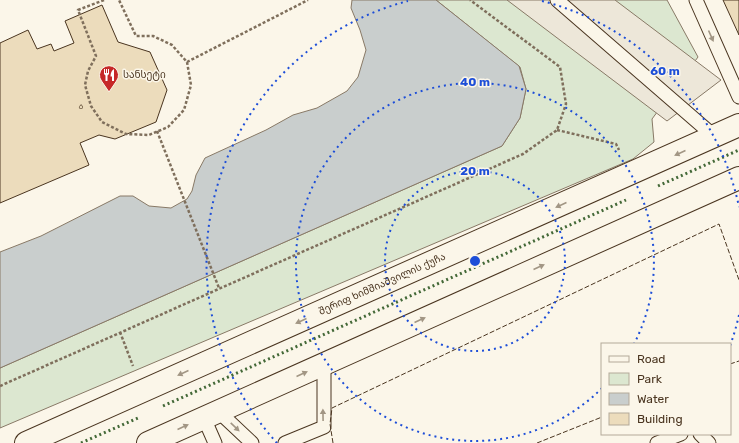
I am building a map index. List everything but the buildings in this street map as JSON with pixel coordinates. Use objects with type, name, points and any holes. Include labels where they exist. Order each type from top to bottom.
[{"type":"main road","name":"შერიფ ხიმშიაშვილის ქუჩა","points":[[26,443],[739,126]]},
{"type":"main road","points":[[148,443],[739,178]]},
{"type":"lane","points":[[557,0],[715,137]]},
{"type":"lane","points":[[696,0],[739,97]]},
{"type":"lane","points":[[286,443],[324,427],[324,364]]},
{"type":"lane","points":[[211,415],[215,443]]},
{"type":"lane","points":[[211,415],[252,443]]},
{"type":"lane","points":[[656,443],[678,435]]},
{"type":"lane","points":[[701,435],[709,443]]},
{"type":"path","points":[[104,0],[78,10],[96,56],[88,71],[85,85],[91,106],[102,122],[126,134],[149,135],[168,127],[184,110],[191,85],[187,62],[172,45],[153,36],[136,36],[120,0]]},
{"type":"path","points":[[187,62],[308,0]]},
{"type":"path","points":[[0,386],[523,154],[556,130],[566,104],[560,67],[470,0]]},
{"type":"path","points":[[556,130],[616,144],[630,175]]},
{"type":"path","points":[[157,131],[219,288]]},
{"type":"path","points":[[120,332],[133,366]]},
{"type":"green space","points":[[436,0],[667,0],[698,57],[652,119],[654,142],[633,159],[0,428],[0,368],[502,146],[520,118],[526,89],[520,67]]},
{"type":"shaded area","points":[[507,0],[615,0],[721,80],[667,121]]},
{"type":"water","points":[[352,0],[436,0],[519,66],[526,89],[520,118],[502,146],[0,368],[0,252],[41,236],[120,196],[133,196],[149,206],[171,208],[187,199],[192,191],[196,175],[205,158],[266,130],[293,115],[317,108],[347,91],[358,77],[366,50],[351,8]]},
{"type":"hedge","points":[[658,186],[739,150]]},
{"type":"hedge","points":[[163,406],[626,200]]},
{"type":"hedge","points":[[81,443],[138,418]]},
{"type":"fence","points":[[333,443],[330,424],[332,408],[719,224],[739,280]]},
{"type":"fence","points":[[731,364],[739,361]]},
{"type":"fence","points":[[537,443],[601,417]]},
{"type":"place","name":"სანსეტი","points":[[109,92]]}]
